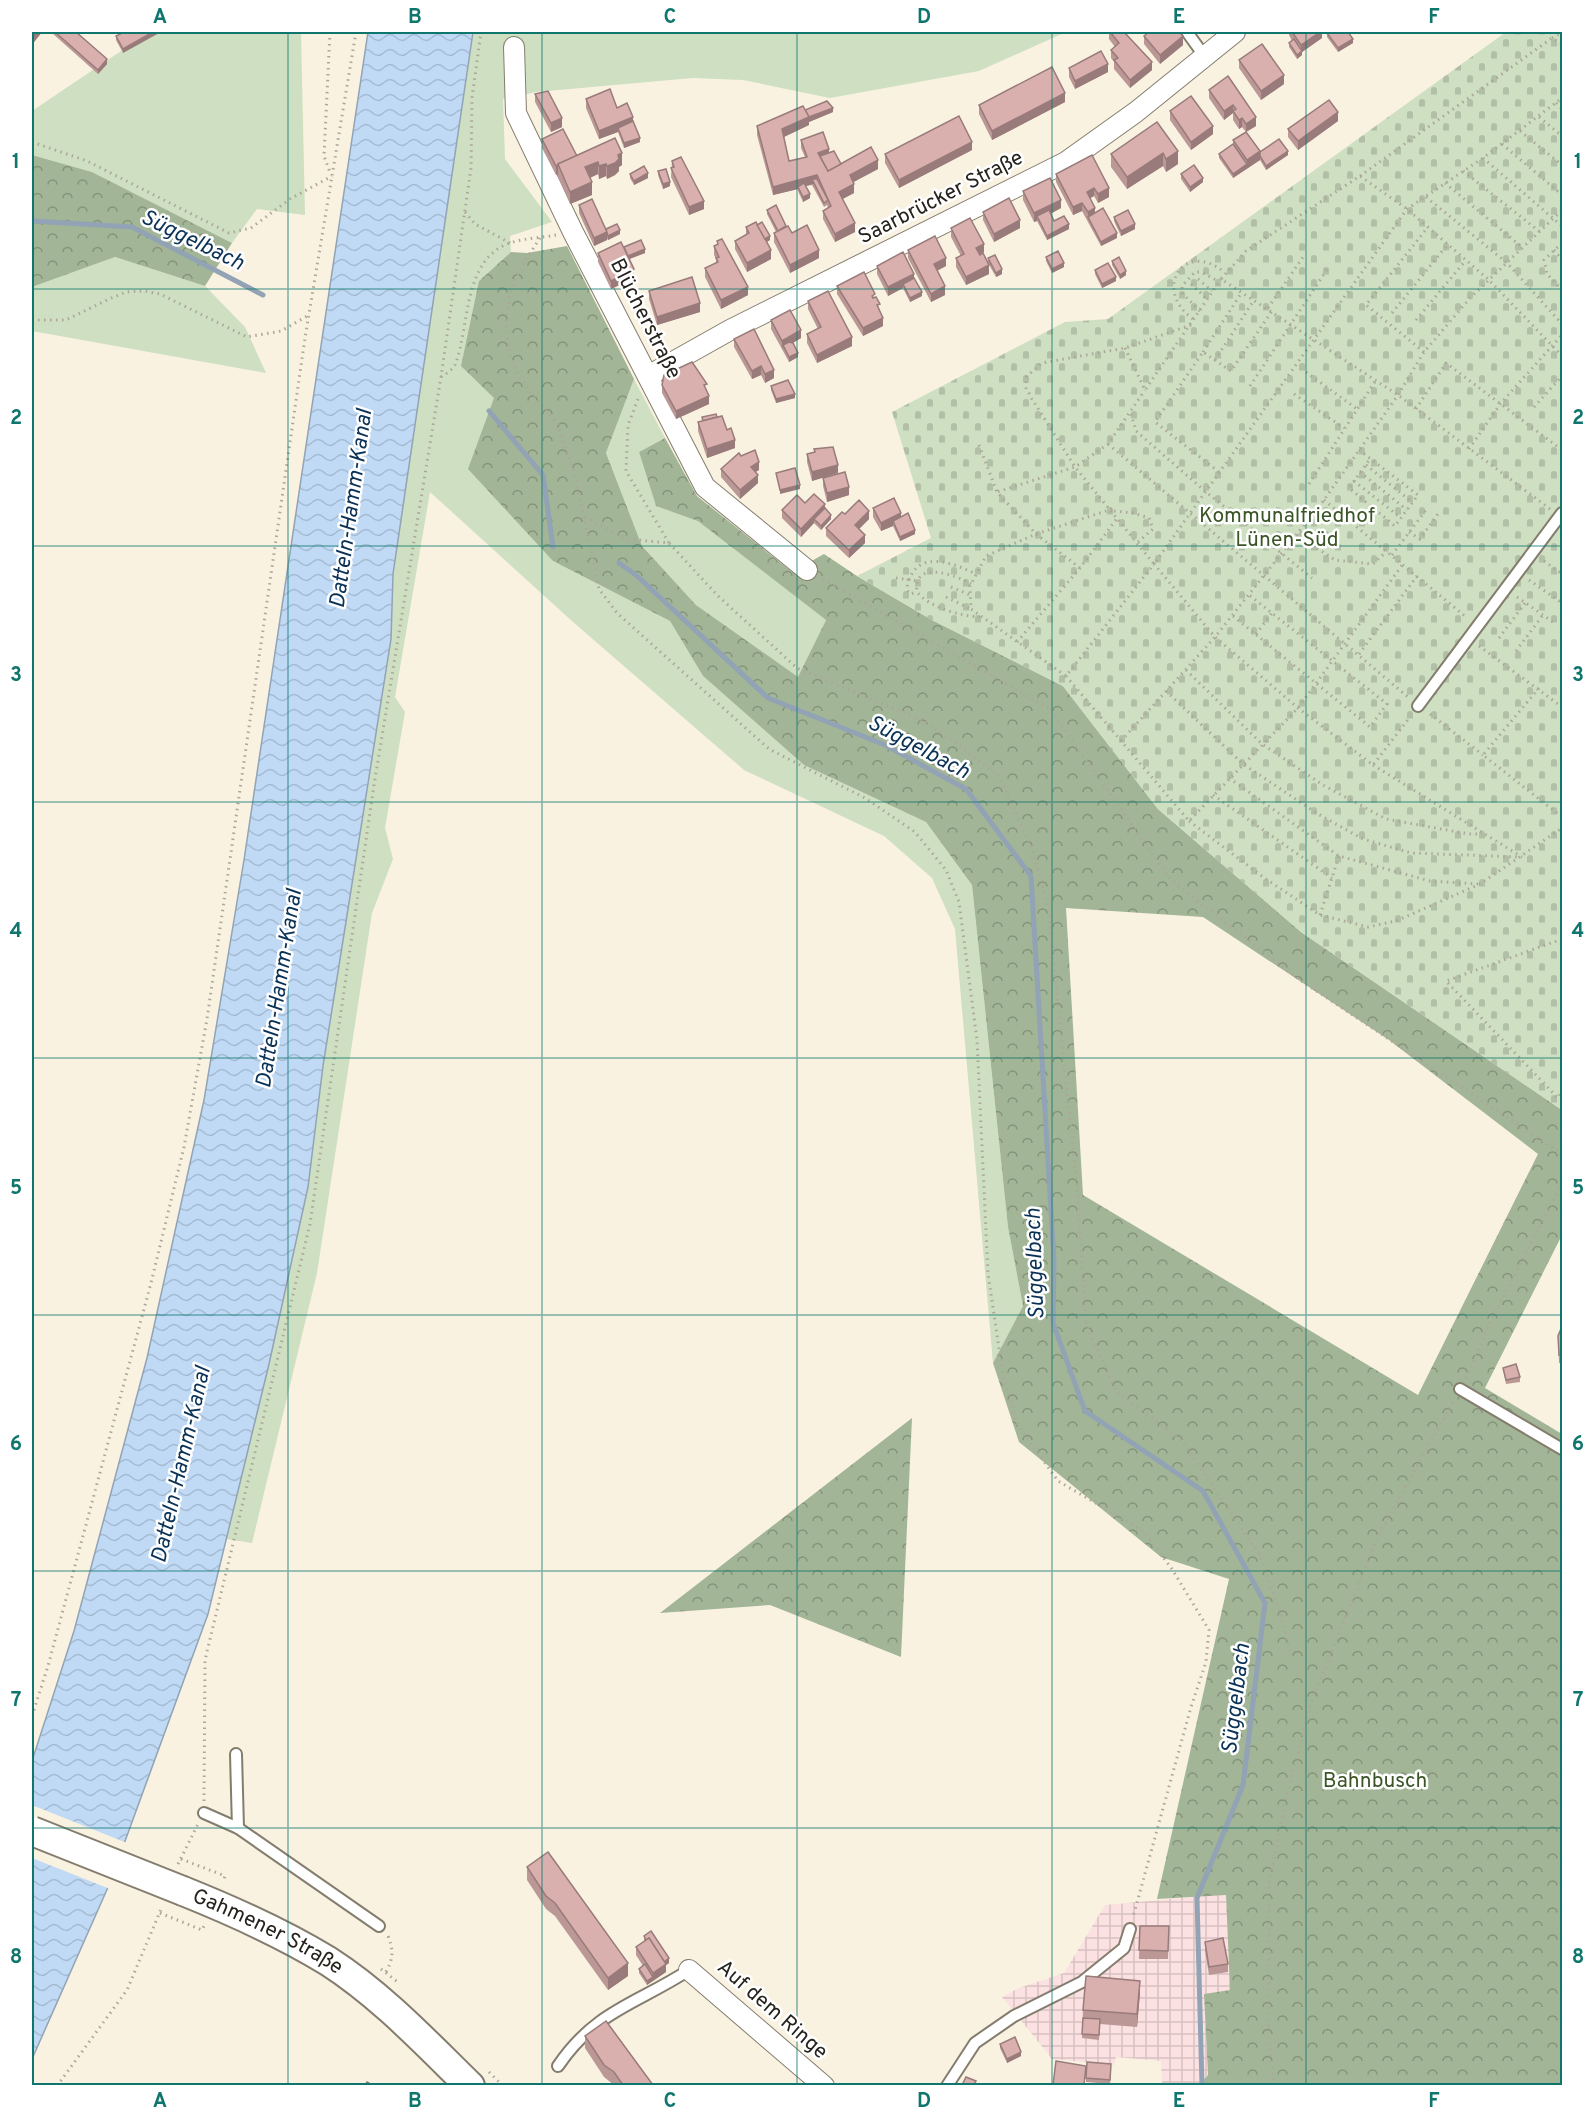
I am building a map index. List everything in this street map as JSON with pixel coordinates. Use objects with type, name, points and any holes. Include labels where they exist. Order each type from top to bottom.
[{"type":"main road","name":"Gahmener Straße","points":[[32,1831],[265,1926],[329,1962],[409,2025],[470,2085]]},
{"type":"street","name":"Saarbrücker Straße","points":[[648,376],[730,330],[1066,162],[1136,112],[1235,32]]},
{"type":"street","name":"Blücherstraße","points":[[514,47],[516,113],[573,232],[705,487],[807,570]]},
{"type":"street","name":"Auf dem Ringe","points":[[689,1970],[824,2085]]},
{"type":"lane","points":[[1187,32],[1205,57]]},
{"type":"lane","points":[[1418,706],[1476,626],[1562,515]]},
{"type":"lane","points":[[1460,1389],[1563,1449]]},
{"type":"lane","points":[[236,1754],[237,1828]]},
{"type":"lane","points":[[204,1813],[237,1828],[379,1926]]},
{"type":"lane","points":[[947,2085],[953,2072],[975,2043],[1014,2016],[1082,1982],[1124,1948],[1130,1929]]},
{"type":"lane","points":[[558,2066],[575,2041],[609,2014],[663,1987],[689,1970]]},
{"type":"path","points":[[330,32],[324,156],[332,176]]},
{"type":"path","points":[[32,1716],[151,1283],[184,1147],[207,1019],[309,315],[356,32]]},
{"type":"path","points":[[205,1660],[310,1224],[374,785],[441,377],[465,211],[471,168],[472,98],[481,32]]},
{"type":"path","points":[[997,492],[1075,467],[1108,444],[1131,414],[1212,291],[1246,251],[1360,176],[1562,32]]},
{"type":"path","points":[[1552,38],[1563,44]]},
{"type":"path","points":[[1066,676],[1154,564],[1407,209],[1483,158],[1563,98]]},
{"type":"path","points":[[1556,103],[1563,109]]},
{"type":"path","points":[[1539,117],[1563,136]]},
{"type":"path","points":[[1520,130],[1563,165]]},
{"type":"path","points":[[32,142],[87,160],[229,233],[251,228],[290,199],[332,176]]},
{"type":"path","points":[[1502,144],[1563,195]]},
{"type":"path","points":[[1483,158],[1563,226]]},
{"type":"path","points":[[1463,171],[1540,232]]},
{"type":"path","points":[[1360,176],[1407,209],[1489,280],[1563,356]]},
{"type":"path","points":[[1445,183],[1523,248]]},
{"type":"path","points":[[1425,196],[1507,263],[1563,324]]},
{"type":"path","points":[[1121,741],[1233,616],[1297,535],[1398,395],[1424,352],[1471,297],[1563,210]]},
{"type":"path","points":[[465,211],[476,224],[510,243]]},
{"type":"path","points":[[1424,352],[1366,305],[1428,227]]},
{"type":"path","points":[[441,377],[454,367],[473,287],[481,268],[496,249],[510,243],[573,232]]},
{"type":"path","points":[[540,238],[519,270],[510,293],[506,319],[507,338],[511,358],[519,377],[558,425],[575,475],[599,589],[616,613],[769,748],[865,798],[915,832],[946,870],[959,902],[977,1040],[988,1274],[1003,1375],[1017,1424],[1058,1481],[1143,1531],[1172,1569],[1209,1630],[1206,1662],[1191,1707],[1130,1929]]},
{"type":"path","points":[[1563,243],[1544,261],[1546,274],[1563,290]]},
{"type":"path","points":[[1392,313],[1448,244]]},
{"type":"path","points":[[1554,250],[1563,260]]},
{"type":"path","points":[[1268,308],[1303,257]]},
{"type":"path","points":[[1194,320],[1183,312],[1174,294],[1172,283],[1177,273],[1191,262],[1201,260],[1213,263],[1226,273]]},
{"type":"path","points":[[1416,320],[1466,260]]},
{"type":"path","points":[[1250,386],[1328,268]]},
{"type":"path","points":[[1200,311],[1182,293],[1182,286],[1195,272],[1201,272],[1220,280],[1268,308],[1398,395],[1562,515]]},
{"type":"path","points":[[1198,279],[1212,291]]},
{"type":"path","points":[[1191,284],[1207,299]]},
{"type":"path","points":[[32,320],[66,320],[126,292],[144,291],[160,294],[247,337],[281,332],[309,315]]},
{"type":"path","points":[[1219,472],[1155,422],[1242,292]]},
{"type":"path","points":[[1215,360],[1254,300]]},
{"type":"path","points":[[1203,352],[1231,371],[1272,311]]},
{"type":"path","points":[[1191,325],[1125,348],[1042,363],[1026,377],[1026,388],[1075,467],[1113,510],[1154,564],[1215,637],[1298,708],[1373,765],[1522,857]]},
{"type":"path","points":[[1469,449],[1501,403],[1563,335]]},
{"type":"path","points":[[1125,348],[1145,390]]},
{"type":"path","points":[[1416,409],[1446,363],[1563,450]]},
{"type":"path","points":[[1306,372],[1357,409]]},
{"type":"path","points":[[648,376],[628,425],[626,471],[669,543],[718,596],[797,668],[928,723],[998,775],[1031,845],[1048,907],[1077,1187],[1086,1323],[1115,1390],[1182,1442],[1259,1554],[1282,1617],[1291,1656]]},
{"type":"path","points":[[1534,407],[1563,376]]},
{"type":"path","points":[[1309,484],[1376,380]]},
{"type":"path","points":[[1294,394],[1344,429]]},
{"type":"path","points":[[1131,414],[1136,431],[1206,492],[1312,578]]},
{"type":"path","points":[[1108,444],[1189,514],[1265,574],[1418,706],[1563,817]]},
{"type":"path","points":[[979,445],[997,492],[1036,534],[1080,568]]},
{"type":"path","points":[[1359,450],[1371,459],[1418,495],[1395,526],[1349,488],[1371,459]]},
{"type":"path","points":[[1366,465],[1412,502]]},
{"type":"path","points":[[1360,472],[1407,510]]},
{"type":"path","points":[[1354,481],[1401,518]]},
{"type":"path","points":[[1324,500],[1476,626]]},
{"type":"path","points":[[971,609],[971,584],[986,556],[1036,534],[1113,510],[1149,518],[1153,530],[1138,543]]},
{"type":"path","points":[[1392,555],[1425,510]]},
{"type":"path","points":[[1409,532],[1420,539],[1440,511]]},
{"type":"path","points":[[585,517],[627,539],[669,543]]},
{"type":"path","points":[[1017,642],[1080,568],[1118,517]]},
{"type":"path","points":[[1297,535],[1335,560],[1373,564],[1387,551]]},
{"type":"path","points":[[1533,553],[1563,574]]},
{"type":"path","points":[[976,574],[937,561],[922,563],[912,571],[907,590],[910,594],[917,592],[951,611],[982,617]]},
{"type":"path","points":[[1189,821],[1298,708],[1403,564]]},
{"type":"path","points":[[807,570],[1050,709],[1170,880],[1300,980],[1563,1154]]},
{"type":"path","points":[[896,578],[919,580],[930,572],[938,571],[971,584]]},
{"type":"path","points":[[1518,573],[1563,603]]},
{"type":"path","points":[[1359,654],[1417,576]]},
{"type":"path","points":[[917,592],[919,580]]},
{"type":"path","points":[[951,587],[970,595]]},
{"type":"path","points":[[1506,589],[1553,622]]},
{"type":"path","points":[[1233,616],[1370,727],[1387,704],[1249,595]]},
{"type":"path","points":[[946,597],[971,609],[1066,676],[1189,821],[1263,877],[1320,915],[1368,927],[1396,921],[1480,884],[1563,828]]},
{"type":"path","points":[[1498,638],[1525,602]]},
{"type":"path","points":[[1256,634],[1272,613]]},
{"type":"path","points":[[1516,651],[1544,615]]},
{"type":"path","points":[[1468,638],[1563,707]]},
{"type":"path","points":[[1186,670],[1263,744],[1323,785],[1386,819],[1469,834],[1482,834]]},
{"type":"path","points":[[1483,755],[1539,688]]},
{"type":"path","points":[[1166,691],[1243,764],[1318,814],[1363,839],[1411,853],[1522,857]]},
{"type":"path","points":[[1373,765],[1418,706]]},
{"type":"path","points":[[1229,778],[1339,856],[1430,880],[1480,884]]},
{"type":"path","points":[[1214,795],[1332,878]]},
{"type":"path","points":[[1320,915],[1339,856]]},
{"type":"path","points":[[1563,939],[1446,981],[1558,1098],[1563,1091]]},
{"type":"path","points":[[1274,2085],[1269,2039],[1269,1886],[1286,1798],[1310,1706],[1378,1536],[1460,1389],[1491,1321],[1563,1183]]},
{"type":"path","points":[[180,1859],[225,1876]]},
{"type":"path","points":[[160,1913],[202,1930]]},
{"type":"path","points":[[372,1995],[392,1960],[392,1947],[388,1936],[379,1926]]},
{"type":"shaded area","points":[[1226,1894],[1230,1990],[1204,1995],[1208,2075],[1199,2085],[1162,2085],[1161,2061],[1116,2057],[1114,2065],[1052,2059],[1002,1997],[1019,1988],[1064,1973],[1105,1905]]},
{"type":"green space","points":[[155,32],[301,32],[305,215],[257,209],[232,243],[92,172],[32,155],[32,111],[127,47]]},
{"type":"green space","points":[[473,32],[1066,32],[979,71],[830,98],[743,80],[693,78],[536,92],[503,99],[505,159],[552,222],[510,236],[511,252],[479,281],[494,398],[553,561],[670,621],[703,676],[804,765],[926,822],[972,885],[1008,1227],[1023,1306],[993,1363],[955,929],[932,878],[884,836],[744,770],[573,622],[430,492],[395,697],[405,712],[385,828],[393,859],[372,913],[317,1273],[252,1543],[226,1539],[308,1187],[323,1066],[391,639],[393,574]]},
{"type":"green space","name":"Kommunalfriedhof Lünen-Süd","points":[[1506,32],[1562,32],[1562,1110],[1301,932],[1158,809],[1063,686],[932,620],[857,576],[931,538],[892,412],[1065,322],[1108,319]]},
{"type":"green space","points":[[32,155],[92,172],[232,243],[205,286],[115,257],[32,287]]},
{"type":"green space","name":"Bahnbusch","points":[[567,246],[634,379],[606,453],[642,546],[696,605],[798,677],[826,620],[698,521],[656,506],[639,452],[665,438],[697,496],[792,572],[824,554],[932,620],[1063,686],[1158,809],[1301,932],[1562,1110],[1560,1165],[1562,1167],[1562,1235],[1485,1388],[1562,1434],[1562,2085],[1199,2085],[1208,2075],[1204,1994],[1230,1990],[1226,1895],[1157,1899],[1229,1579],[1161,1557],[1019,1442],[993,1363],[1023,1306],[1008,1227],[972,885],[926,822],[804,765],[703,676],[670,621],[553,561],[468,469],[494,398],[461,366],[479,281],[511,252],[527,253]],"holes":[[[1066,908],[1203,917],[1389,1040],[1538,1154],[1418,1395],[1083,1195]]]},
{"type":"green space","points":[[115,257],[205,286],[245,327],[266,373],[32,331],[32,287]]},
{"type":"green space","points":[[634,379],[665,438],[639,452],[656,506],[698,520],[826,620],[798,678],[696,605],[642,546],[606,453]]},
{"type":"green space","points":[[912,1418],[901,1657],[770,1605],[660,1613]]},
{"type":"water","name":"Datteln-Hamm-Kanal","points":[[368,32],[473,32],[393,574],[391,639],[323,1066],[308,1187],[269,1364],[208,1614],[109,1885],[32,2059],[32,1761],[74,1631],[147,1358],[204,1100],[244,860]]},
{"type":"pier","points":[[32,1805],[127,1843],[110,1889],[32,1858]]},
{"type":"building","points":[[55,32],[76,32],[107,59],[98,70]]},
{"type":"building","points":[[124,32],[153,32],[123,49],[116,36]]},
{"type":"building","points":[[1110,32],[1124,32],[1152,62],[1130,80],[1114,60],[1118,58],[1111,50],[1119,43]]},
{"type":"building","points":[[1149,32],[1179,32],[1183,36],[1160,55],[1144,36]]},
{"type":"building","points":[[1292,32],[1320,32],[1301,45]]},
{"type":"building","points":[[1328,32],[1348,32],[1353,39],[1338,48]]},
{"type":"building","points":[[1294,39],[1302,51],[1297,55],[1289,43]]},
{"type":"building","points":[[1262,44],[1284,75],[1261,91],[1239,60]]},
{"type":"building","points":[[1101,51],[1108,64],[1075,81],[1069,68]]},
{"type":"building","points":[[1052,67],[1065,93],[992,131],[979,105]]},
{"type":"building","points":[[1228,76],[1256,117],[1246,124],[1242,118],[1239,120],[1233,111],[1236,109],[1233,105],[1224,111],[1209,90]]},
{"type":"building","points":[[610,89],[617,108],[627,103],[633,117],[599,131],[586,99]]},
{"type":"building","points":[[548,91],[562,118],[551,123],[535,94]]},
{"type":"building","points":[[1191,96],[1213,126],[1191,142],[1170,111]]},
{"type":"building","points":[[1329,100],[1338,112],[1298,141],[1288,129]]},
{"type":"building","points":[[827,101],[833,108],[809,117],[805,110]]},
{"type":"building","points":[[803,106],[809,117],[782,129],[789,161],[807,157],[801,140],[823,132],[829,149],[818,153],[828,171],[871,147],[878,160],[850,175],[854,184],[839,192],[855,223],[835,234],[823,211],[831,206],[817,175],[773,187],[757,126]]},
{"type":"building","points":[[959,116],[972,142],[899,180],[885,154]]},
{"type":"building","points":[[633,121],[640,138],[624,143],[618,128]]},
{"type":"building","points":[[1157,122],[1178,151],[1166,159],[1163,153],[1127,177],[1111,154]]},
{"type":"building","points":[[563,129],[577,156],[556,166],[542,139]]},
{"type":"building","points":[[1246,132],[1260,151],[1247,160],[1233,140]]},
{"type":"building","points":[[615,138],[622,153],[618,155],[619,159],[607,166],[606,164],[599,166],[598,162],[585,167],[592,182],[570,192],[558,164]]},
{"type":"building","points":[[1279,139],[1288,151],[1266,166],[1260,152]]},
{"type":"building","points":[[1233,144],[1247,164],[1233,174],[1219,154]]},
{"type":"building","points":[[834,151],[841,164],[828,171],[820,156]]},
{"type":"building","points":[[1092,155],[1109,188],[1098,194],[1094,188],[1087,192],[1095,208],[1088,212],[1082,203],[1073,207],[1056,174]]},
{"type":"building","points":[[681,157],[704,201],[689,207],[671,168],[674,167],[672,161]]},
{"type":"building","points":[[1194,165],[1203,178],[1190,187],[1181,174]]},
{"type":"building","points":[[644,166],[648,173],[634,181],[630,174]]},
{"type":"building","points":[[666,169],[670,182],[663,184],[658,171]]},
{"type":"building","points":[[1050,178],[1061,200],[1034,213],[1023,191]]},
{"type":"building","points":[[812,179],[817,179],[828,200],[824,203]]},
{"type":"building","points":[[804,183],[810,194],[803,197],[798,187]]},
{"type":"building","points":[[1009,198],[1020,220],[994,234],[983,212]]},
{"type":"building","points":[[592,199],[607,232],[594,238],[579,205]]},
{"type":"building","points":[[776,205],[786,226],[778,231],[767,210]]},
{"type":"building","points":[[1103,208],[1117,233],[1101,242],[1088,217]]},
{"type":"building","points":[[1049,210],[1054,221],[1064,216],[1069,224],[1047,236],[1037,216]]},
{"type":"building","points":[[1128,210],[1135,224],[1121,231],[1114,217]]},
{"type":"building","points":[[970,218],[984,244],[976,248],[980,255],[983,253],[989,265],[966,277],[956,258],[964,254],[951,228]]},
{"type":"building","points":[[756,222],[771,250],[747,263],[735,241],[749,233],[746,227]]},
{"type":"building","points":[[762,222],[770,236],[765,239],[757,225]]},
{"type":"building","points":[[617,224],[620,230],[608,236],[606,229]]},
{"type":"building","points":[[807,225],[819,250],[790,265],[774,233],[788,226],[792,233]]},
{"type":"building","points":[[935,236],[946,258],[934,264],[945,286],[931,294],[908,250]]},
{"type":"building","points":[[722,239],[748,287],[721,300],[705,268],[718,262],[716,258],[719,257],[714,246]]},
{"type":"building","points":[[641,240],[645,249],[628,256],[624,247]]},
{"type":"building","points":[[621,242],[634,269],[611,281],[598,253]]},
{"type":"building","points":[[1058,251],[1064,263],[1052,269],[1046,257]]},
{"type":"building","points":[[903,252],[914,274],[888,287],[877,266]]},
{"type":"building","points":[[995,255],[1002,269],[996,273],[988,258]]},
{"type":"building","points":[[1119,257],[1126,271],[1120,275],[1112,261]]},
{"type":"building","points":[[1108,263],[1116,277],[1102,284],[1095,270]]},
{"type":"building","points":[[864,272],[875,294],[873,298],[876,297],[880,304],[877,305],[883,318],[863,328],[837,286]]},
{"type":"building","points":[[692,277],[700,303],[657,317],[649,291]]},
{"type":"building","points":[[914,278],[922,292],[910,298],[903,284]]},
{"type":"building","points":[[828,291],[852,337],[817,355],[807,334],[821,327],[808,301]]},
{"type":"building","points":[[790,310],[801,330],[782,341],[771,320]]},
{"type":"building","points":[[754,329],[774,370],[765,374],[761,366],[752,371],[734,339]]},
{"type":"building","points":[[793,343],[798,353],[789,357],[783,345]]},
{"type":"building","points":[[692,362],[707,384],[704,385],[709,396],[676,411],[662,385],[664,375]]},
{"type":"building","points":[[788,380],[795,394],[776,399],[771,386]]},
{"type":"building","points":[[716,414],[717,417],[703,421],[702,417]]},
{"type":"building","points":[[722,416],[727,430],[731,428],[735,440],[707,449],[698,422]]},
{"type":"building","points":[[833,447],[838,465],[812,472],[807,454],[815,452],[814,449]]},
{"type":"building","points":[[755,450],[759,462],[751,467],[758,475],[740,490],[721,469],[739,453],[741,456]]},
{"type":"building","points":[[795,468],[800,485],[780,490],[776,473]]},
{"type":"building","points":[[845,472],[849,487],[827,493],[823,478]]},
{"type":"building","points":[[814,494],[825,504],[801,529],[782,510],[797,495],[805,503]]},
{"type":"building","points":[[894,498],[901,513],[881,523],[873,508]]},
{"type":"building","points":[[859,500],[869,511],[855,525],[865,535],[849,550],[826,528],[842,512],[845,514]]},
{"type":"building","points":[[825,508],[831,515],[821,526],[814,519]]},
{"type":"building","points":[[908,513],[915,530],[900,537],[893,521]]},
{"type":"building","points":[[1563,1324],[1563,1360],[1559,1355],[1558,1336]]},
{"type":"building","points":[[1516,1364],[1520,1377],[1506,1380],[1503,1368]]},
{"type":"building","points":[[548,1852],[628,1963],[608,1978],[527,1867]]},
{"type":"building","points":[[1140,1926],[1169,1926],[1168,1951],[1139,1950]]},
{"type":"building","points":[[651,1931],[669,1958],[664,1962],[649,1938],[646,1940],[644,1936]]},
{"type":"building","points":[[649,1938],[666,1964],[653,1973],[636,1947]]},
{"type":"building","points":[[1223,1938],[1228,1964],[1209,1967],[1205,1942]]},
{"type":"building","points":[[645,1964],[653,1977],[647,1981],[639,1969]]},
{"type":"building","points":[[1086,1976],[1140,1981],[1137,2014],[1083,2010]]},
{"type":"building","points":[[1083,2018],[1100,2019],[1099,2035],[1082,2034]]},
{"type":"building","points":[[606,2021],[653,2085],[623,2085],[614,2072],[604,2065],[585,2036]]},
{"type":"building","points":[[1015,2037],[1021,2052],[1007,2059],[1000,2044]]},
{"type":"building","points":[[1056,2061],[1086,2066],[1084,2085],[1053,2085]]},
{"type":"building","points":[[1087,2062],[1111,2064],[1110,2080],[1086,2078]]},
{"type":"building","points":[[966,2077],[976,2081],[974,2085],[962,2085]]},
{"type":"waterway","name":"Süggelbach","points":[[32,221],[132,227],[263,295]]},
{"type":"waterway","name":"Süggelbach","points":[[489,411],[543,475],[553,547]]},
{"type":"waterway","name":"Süggelbach","points":[[619,563],[636,575],[768,698],[885,745],[966,789],[1031,876],[1054,1261],[1053,1323],[1085,1411],[1203,1491],[1265,1603],[1243,1785],[1197,1898],[1202,2086]]}]
